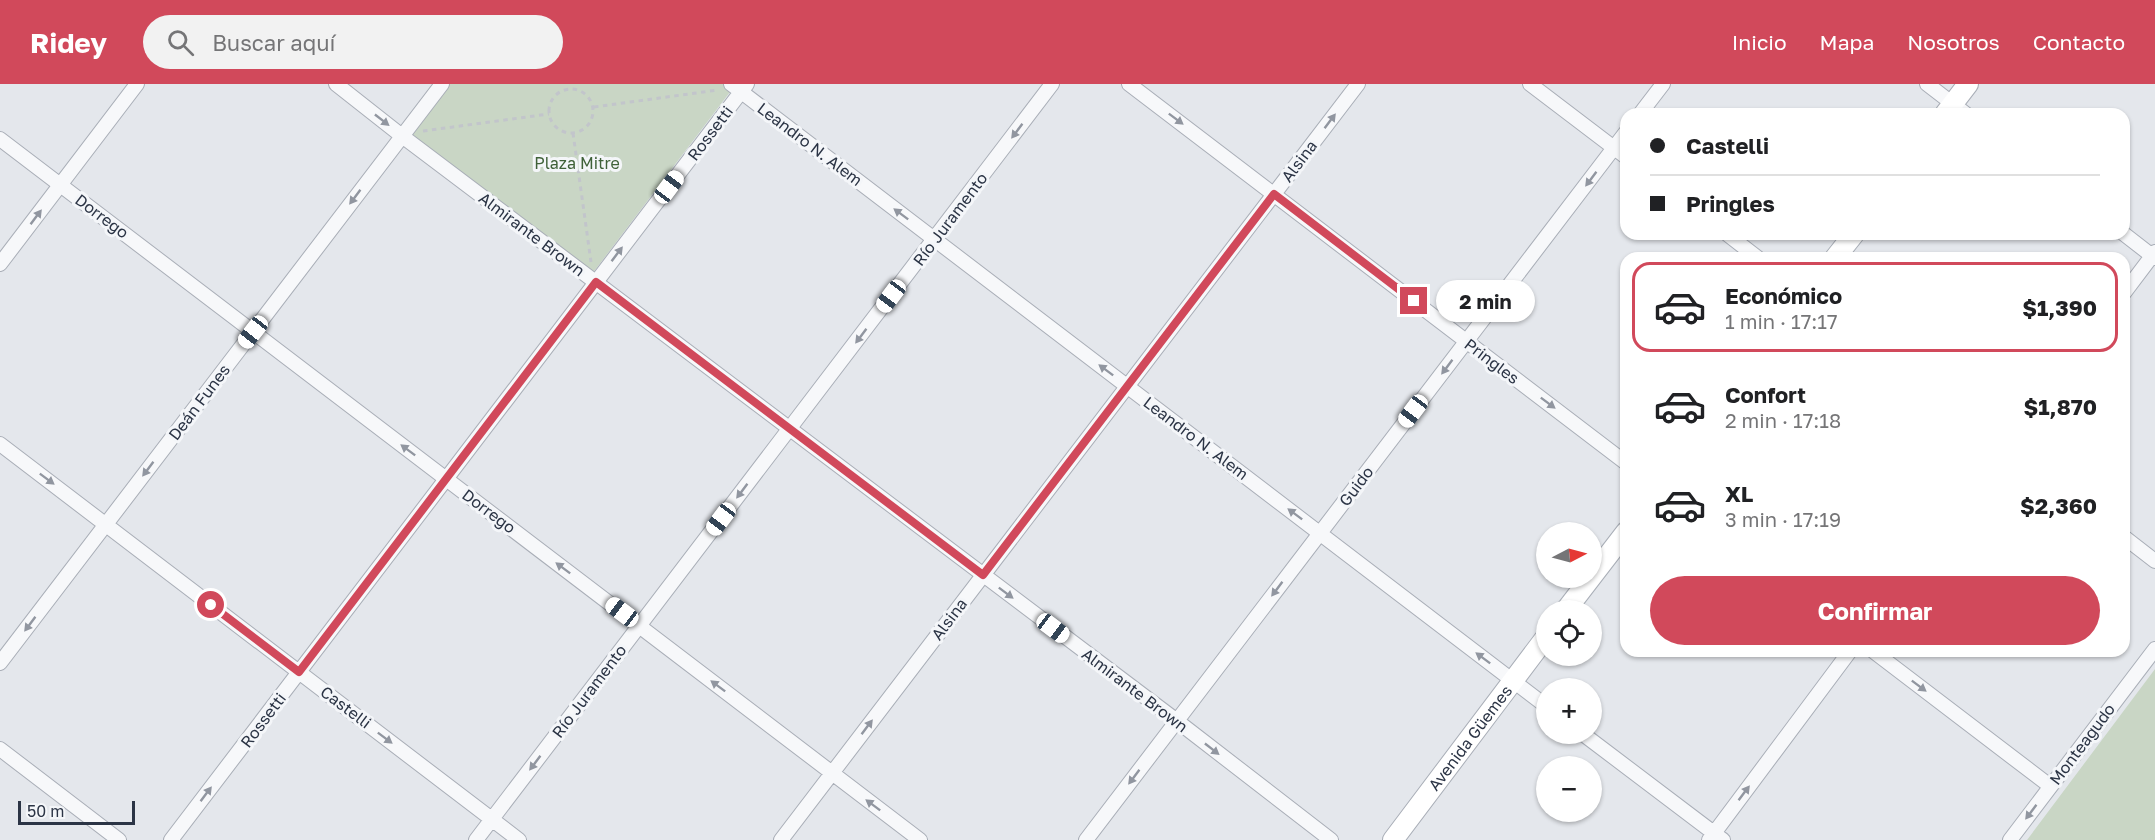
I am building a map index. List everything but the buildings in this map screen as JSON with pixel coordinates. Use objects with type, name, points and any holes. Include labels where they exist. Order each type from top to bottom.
[{"type":"main road","points":[[1956,108],[1968,84]]},
{"type":"main road","points":[[1574,600],[1620,540]]},
{"type":"main road","name":"Avenida Güemes","points":[[1393,840],[1536,650]]},
{"type":"street","points":[[0,264],[137,84]]},
{"type":"street","name":"Almirante Brown","points":[[336,84],[402,136],[594,275],[789,429],[1331,840]]},
{"type":"street","name":"Deán Funes","points":[[0,663],[442,84]]},
{"type":"street","name":"Río Juramento","points":[[476,840],[1052,84]]},
{"type":"street","name":"Pringles","points":[[1129,84],[1620,458]]},
{"type":"street","name":"Alsina","points":[[781,840],[1358,84]]},
{"type":"street","points":[[1530,84],[1620,152]]},
{"type":"street","points":[[1645,108],[1663,84]]},
{"type":"street","points":[[1927,84],[1952,108]]},
{"type":"street","name":"Leandro N. Alem","points":[[737,87],[1536,698]]},
{"type":"street","name":"Rossetti","points":[[171,840],[446,479],[594,275],[737,87]]},
{"type":"street","name":"Dorrego","points":[[0,139],[920,840]]},
{"type":"street","name":"Guido","points":[[1086,840],[1620,140]]},
{"type":"street","points":[[2130,238],[2154,255],[2130,285]]},
{"type":"street","points":[[1734,240],[1750,252]]},
{"type":"street","name":"Castelli","points":[[0,444],[519,840]]},
{"type":"street","points":[[2130,542],[2155,561]]},
{"type":"street","name":"Monteagudo","points":[[2010,840],[2155,649]]},
{"type":"street","points":[[1596,744],[1715,838],[1846,657]]},
{"type":"street","points":[[1881,657],[2050,786]]},
{"type":"street","points":[[0,749],[119,840]]},
{"type":"path","points":[[568,86],[585,93],[593,107],[589,124],[584,129],[573,133],[560,130],[555,126],[549,114],[550,102],[568,86]]},
{"type":"path","points":[[593,107],[737,87]]},
{"type":"path","points":[[423,131],[549,114]]},
{"type":"path","points":[[573,133],[594,275]]},
{"type":"path","points":[[594,275],[599,259]]},
{"type":"path","points":[[583,262],[594,275]]},
{"type":"green space","name":"Plaza Mitre","points":[[446,84],[727,84],[733,88],[592,274],[407,134]]},
{"type":"green space","points":[[2155,669],[2155,840],[2027,840]]},
{"type":"route","points":[[211,605],[299,672],[596,282],[983,575],[1274,194],[1414,301]]}]
